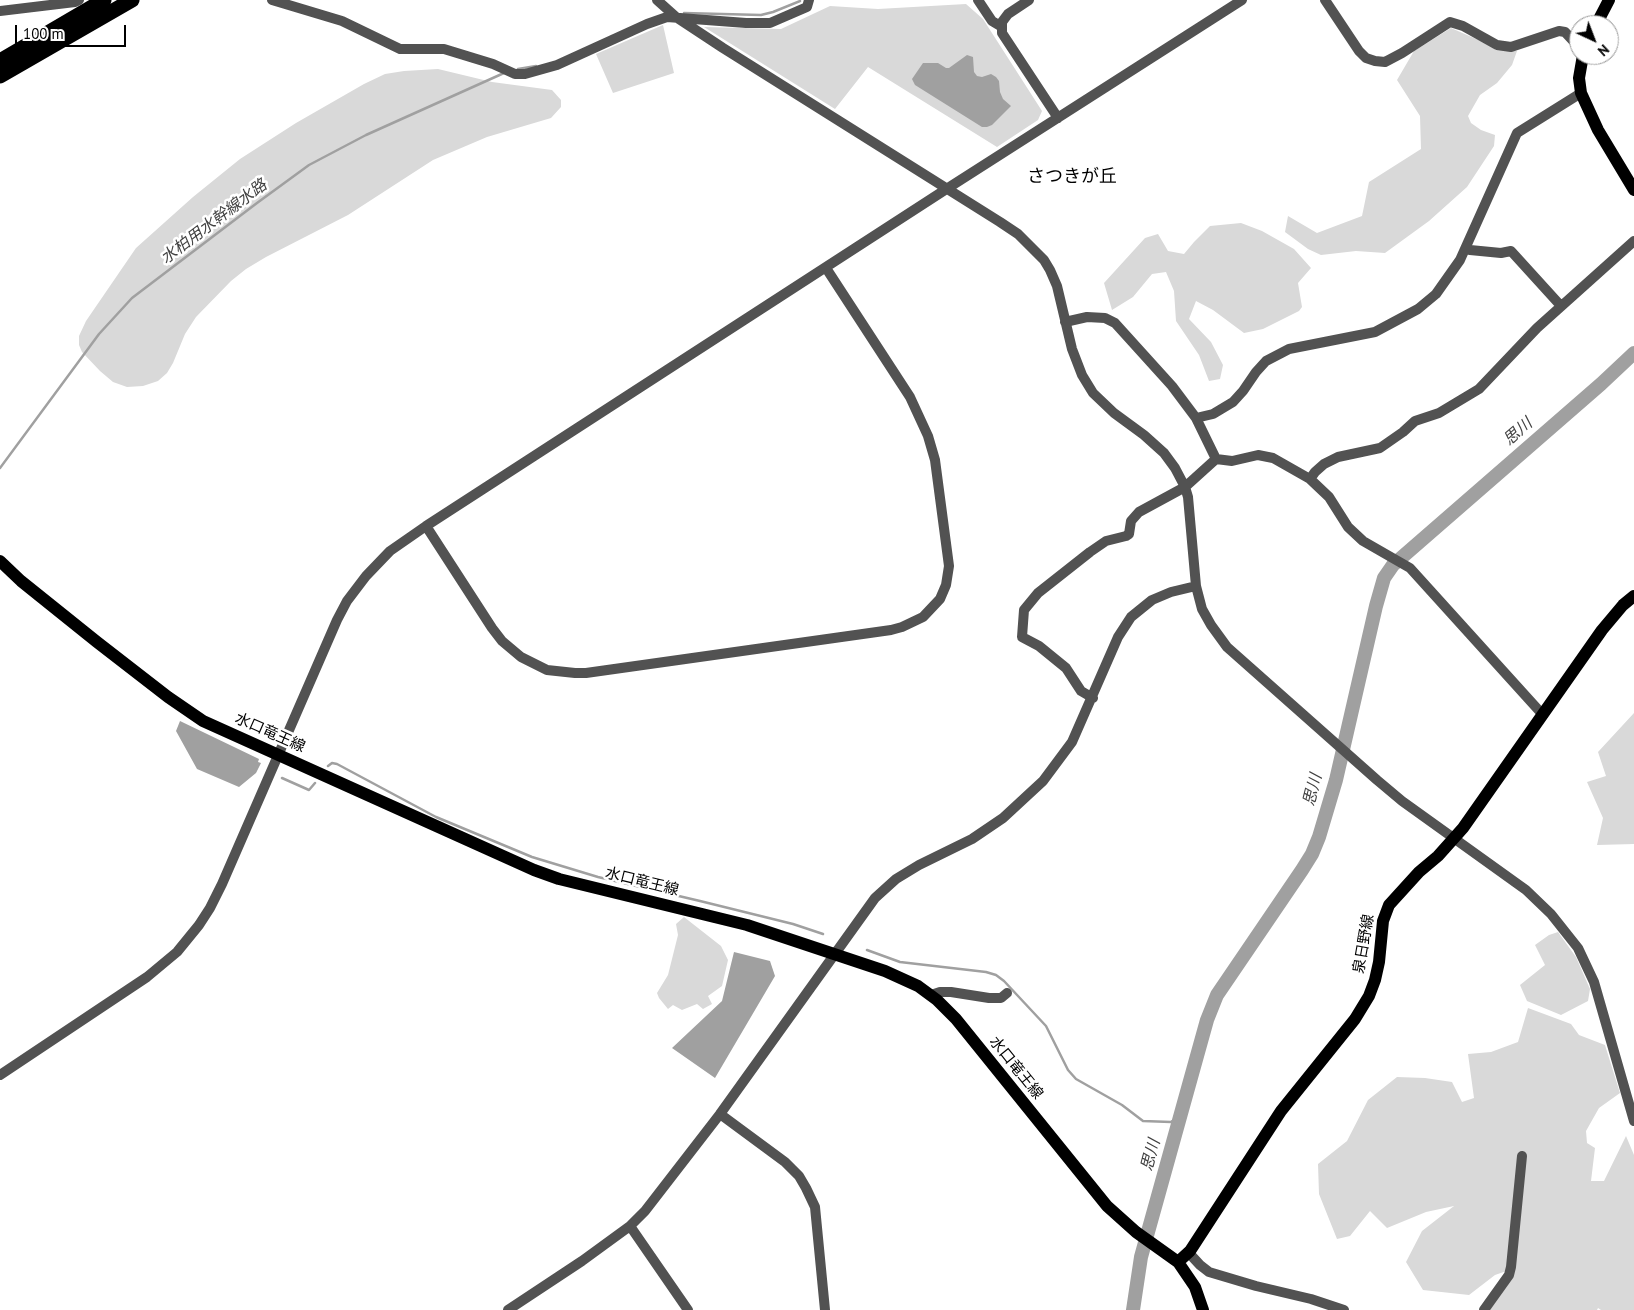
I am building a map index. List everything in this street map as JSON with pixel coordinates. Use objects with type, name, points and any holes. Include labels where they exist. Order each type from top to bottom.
[{"type":"highway","points":[[0,61],[104,0]]},
{"type":"highway","points":[[0,76],[132,0]]},
{"type":"main road","points":[[1602,15],[1610,0]]},
{"type":"main road","points":[[1581,65],[1579,78],[1581,93],[1598,130],[1634,190]]},
{"type":"main road","name":"水口竜王線","points":[[0,561],[29,588],[203,721],[534,870],[559,879],[747,924],[834,953],[909,981],[931,995],[956,1019],[1098,1196],[1116,1215],[1178,1262],[1194,1286],[1203,1310]]},
{"type":"main road","name":"泉日野線","points":[[1178,1262],[1188,1252],[1281,1111],[1355,1019],[1369,996],[1379,962],[1383,922],[1389,905],[1399,892],[1454,839],[1494,787],[1602,630],[1634,596]]},
{"type":"street","points":[[0,10],[75,2],[78,0]]},
{"type":"street","points":[[272,0],[342,21],[400,49],[444,49],[493,64],[515,74],[525,74],[558,65],[647,24],[667,17],[770,23],[807,6],[809,0]]},
{"type":"street","points":[[657,0],[676,17],[723,48],[948,188],[1018,234],[1044,260],[1056,286],[1072,349],[1082,374],[1093,393],[1114,413],[1164,453],[1185,487],[1188,497],[1196,586],[1202,609],[1210,625],[1227,647],[1402,801],[1526,890],[1551,914],[1578,948],[1594,982],[1634,1120]]},
{"type":"street","points":[[978,0],[994,23],[1002,27]]},
{"type":"street","points":[[1030,0],[1008,14],[1002,22],[1002,33],[1058,118]]},
{"type":"street","points":[[0,1075],[147,977],[185,943],[199,925],[214,900],[327,642],[347,601],[375,566],[390,552],[426,526],[1242,0]]},
{"type":"street","points":[[1325,0],[1358,51],[1366,58],[1375,61],[1385,62],[1450,22],[1463,26],[1498,45],[1511,46],[1559,31],[1565,32],[1569,36]]},
{"type":"street","points":[[1196,418],[1213,414],[1233,402],[1266,361],[1289,349],[1375,332],[1418,309],[1436,294],[1460,260],[1517,132],[1581,93]]},
{"type":"street","points":[[1310,479],[1324,464],[1338,457],[1380,448],[1415,421],[1439,413],[1479,389],[1520,345],[1634,241]]},
{"type":"street","points":[[1466,247],[1470,250],[1501,253],[1511,251],[1561,306]]},
{"type":"street","points":[[426,526],[502,641],[521,657],[547,670],[586,673],[891,630],[923,617],[940,599],[946,585],[949,566],[934,460],[925,429],[910,397],[826,268]]},
{"type":"street","points":[[1065,322],[1087,317],[1105,318],[1115,323],[1172,386],[1196,418],[1216,459]]},
{"type":"street","points":[[1092,698],[1082,691],[1066,668],[1039,646],[1022,636],[1024,610],[1038,593],[1090,552],[1106,541],[1129,534],[1130,521],[1139,512],[1185,487],[1216,459],[1232,461],[1258,454],[1273,458],[1310,479],[1329,497],[1348,527],[1363,541],[1405,564],[1542,715]]},
{"type":"street","points":[[508,1310],[582,1261],[630,1226],[652,1202],[720,1114],[875,898],[896,878],[972,840],[1003,818],[1043,781],[1072,742],[1118,637],[1131,617],[1152,600],[1171,592],[1196,586]]},
{"type":"street","points":[[931,995],[940,992],[951,992],[1001,998],[1007,993]]},
{"type":"street","points":[[720,1114],[785,1162],[799,1176],[806,1188],[815,1207],[825,1310]]},
{"type":"street","points":[[1484,1310],[1509,1275],[1511,1267],[1522,1156]]},
{"type":"street","points":[[630,1226],[688,1310]]},
{"type":"street","points":[[1188,1252],[1209,1272],[1256,1286],[1311,1299],[1344,1310]]},
{"type":"shaded area","points":[[966,4],[983,19],[1042,111],[1038,120],[997,147],[868,67],[835,109],[704,27],[781,29],[830,6],[878,9]]},
{"type":"shaded area","points":[[663,25],[674,73],[613,93],[596,54]]},
{"type":"shaded area","points":[[1451,28],[1490,45],[1517,51],[1512,65],[1497,83],[1480,95],[1468,116],[1471,123],[1481,130],[1495,135],[1494,146],[1467,187],[1429,221],[1385,253],[1356,251],[1321,255],[1308,249],[1285,232],[1288,216],[1317,233],[1362,216],[1369,182],[1421,149],[1420,116],[1397,80],[1414,51]]},
{"type":"shaded area","points":[[967,55],[973,57],[974,72],[977,76],[982,77],[991,74],[996,77],[999,81],[1003,99],[1011,106],[992,125],[987,127],[982,127],[915,85],[912,79],[923,63],[938,63],[949,68]]},
{"type":"shaded area","points":[[438,69],[492,82],[552,90],[561,100],[561,107],[551,118],[487,137],[433,160],[348,215],[246,269],[231,281],[196,317],[185,334],[173,363],[167,373],[158,381],[143,386],[127,387],[113,382],[82,352],[79,345],[79,336],[86,321],[136,248],[193,197],[240,159],[296,123],[385,74]]},
{"type":"shaded area","points":[[1241,223],[1262,231],[1294,249],[1311,268],[1298,283],[1302,307],[1299,311],[1263,329],[1244,333],[1213,310],[1196,301],[1189,319],[1211,342],[1223,365],[1220,379],[1209,381],[1199,355],[1176,321],[1174,291],[1166,272],[1152,274],[1133,297],[1112,310],[1104,283],[1145,238],[1158,234],[1168,251],[1184,254],[1210,226]]},
{"type":"shaded area","points":[[1634,713],[1634,844],[1597,845],[1603,818],[1587,782],[1606,776],[1598,752]]},
{"type":"shaded area","points":[[180,721],[259,759],[258,762],[261,763],[256,773],[239,787],[197,769],[176,731]]},
{"type":"shaded area","points":[[684,917],[721,946],[728,960],[722,986],[708,996],[712,1004],[703,1009],[697,1004],[682,1010],[673,1005],[668,1009],[657,993],[668,975],[678,935],[676,924]]},
{"type":"shaded area","points":[[1558,932],[1576,957],[1590,989],[1588,1001],[1561,1015],[1527,1001],[1520,985],[1545,965],[1535,945],[1549,935]]},
{"type":"shaded area","points":[[734,952],[770,961],[775,976],[715,1078],[672,1048],[722,1001]]},
{"type":"shaded area","points":[[1528,1008],[1571,1024],[1579,1035],[1605,1045],[1620,1093],[1599,1108],[1586,1131],[1587,1143],[1595,1148],[1591,1181],[1604,1181],[1626,1136],[1634,1155],[1634,1310],[1601,1310],[1598,1308],[1597,1310],[1488,1310],[1515,1268],[1495,1275],[1469,1295],[1423,1290],[1406,1262],[1422,1231],[1454,1206],[1426,1212],[1387,1228],[1370,1211],[1350,1236],[1337,1239],[1319,1194],[1318,1164],[1347,1141],[1368,1100],[1397,1077],[1425,1078],[1452,1082],[1462,1102],[1474,1098],[1468,1054],[1491,1052],[1518,1042]]},
{"type":"waterway","name":"水柏用水幹線水路","points":[[684,13],[761,15],[800,1]]},
{"type":"waterway","name":"水柏用水幹線水路","points":[[518,69],[536,66]]},
{"type":"waterway","name":"水柏用水幹線水路","points":[[0,468],[99,334],[132,298],[309,165],[366,135],[504,73]]},
{"type":"waterway","name":"思川","points":[[1133,1310],[1141,1257],[1207,1020],[1217,995],[1302,870],[1312,854],[1319,837],[1336,780],[1384,578],[1393,565],[1634,353]]},
{"type":"waterway","points":[[328,766],[332,763],[337,764],[436,817],[532,857],[598,877],[793,924],[823,934]]},
{"type":"waterway","points":[[282,778],[309,790],[315,783]]},
{"type":"waterway","points":[[867,950],[900,962],[986,972],[996,975],[1004,981],[1046,1026],[1068,1070],[1076,1079],[1122,1105],[1143,1121],[1171,1122],[1181,1115]]},
{"type":"district","name":"さつきが丘","points":[[1072,177]]}]
